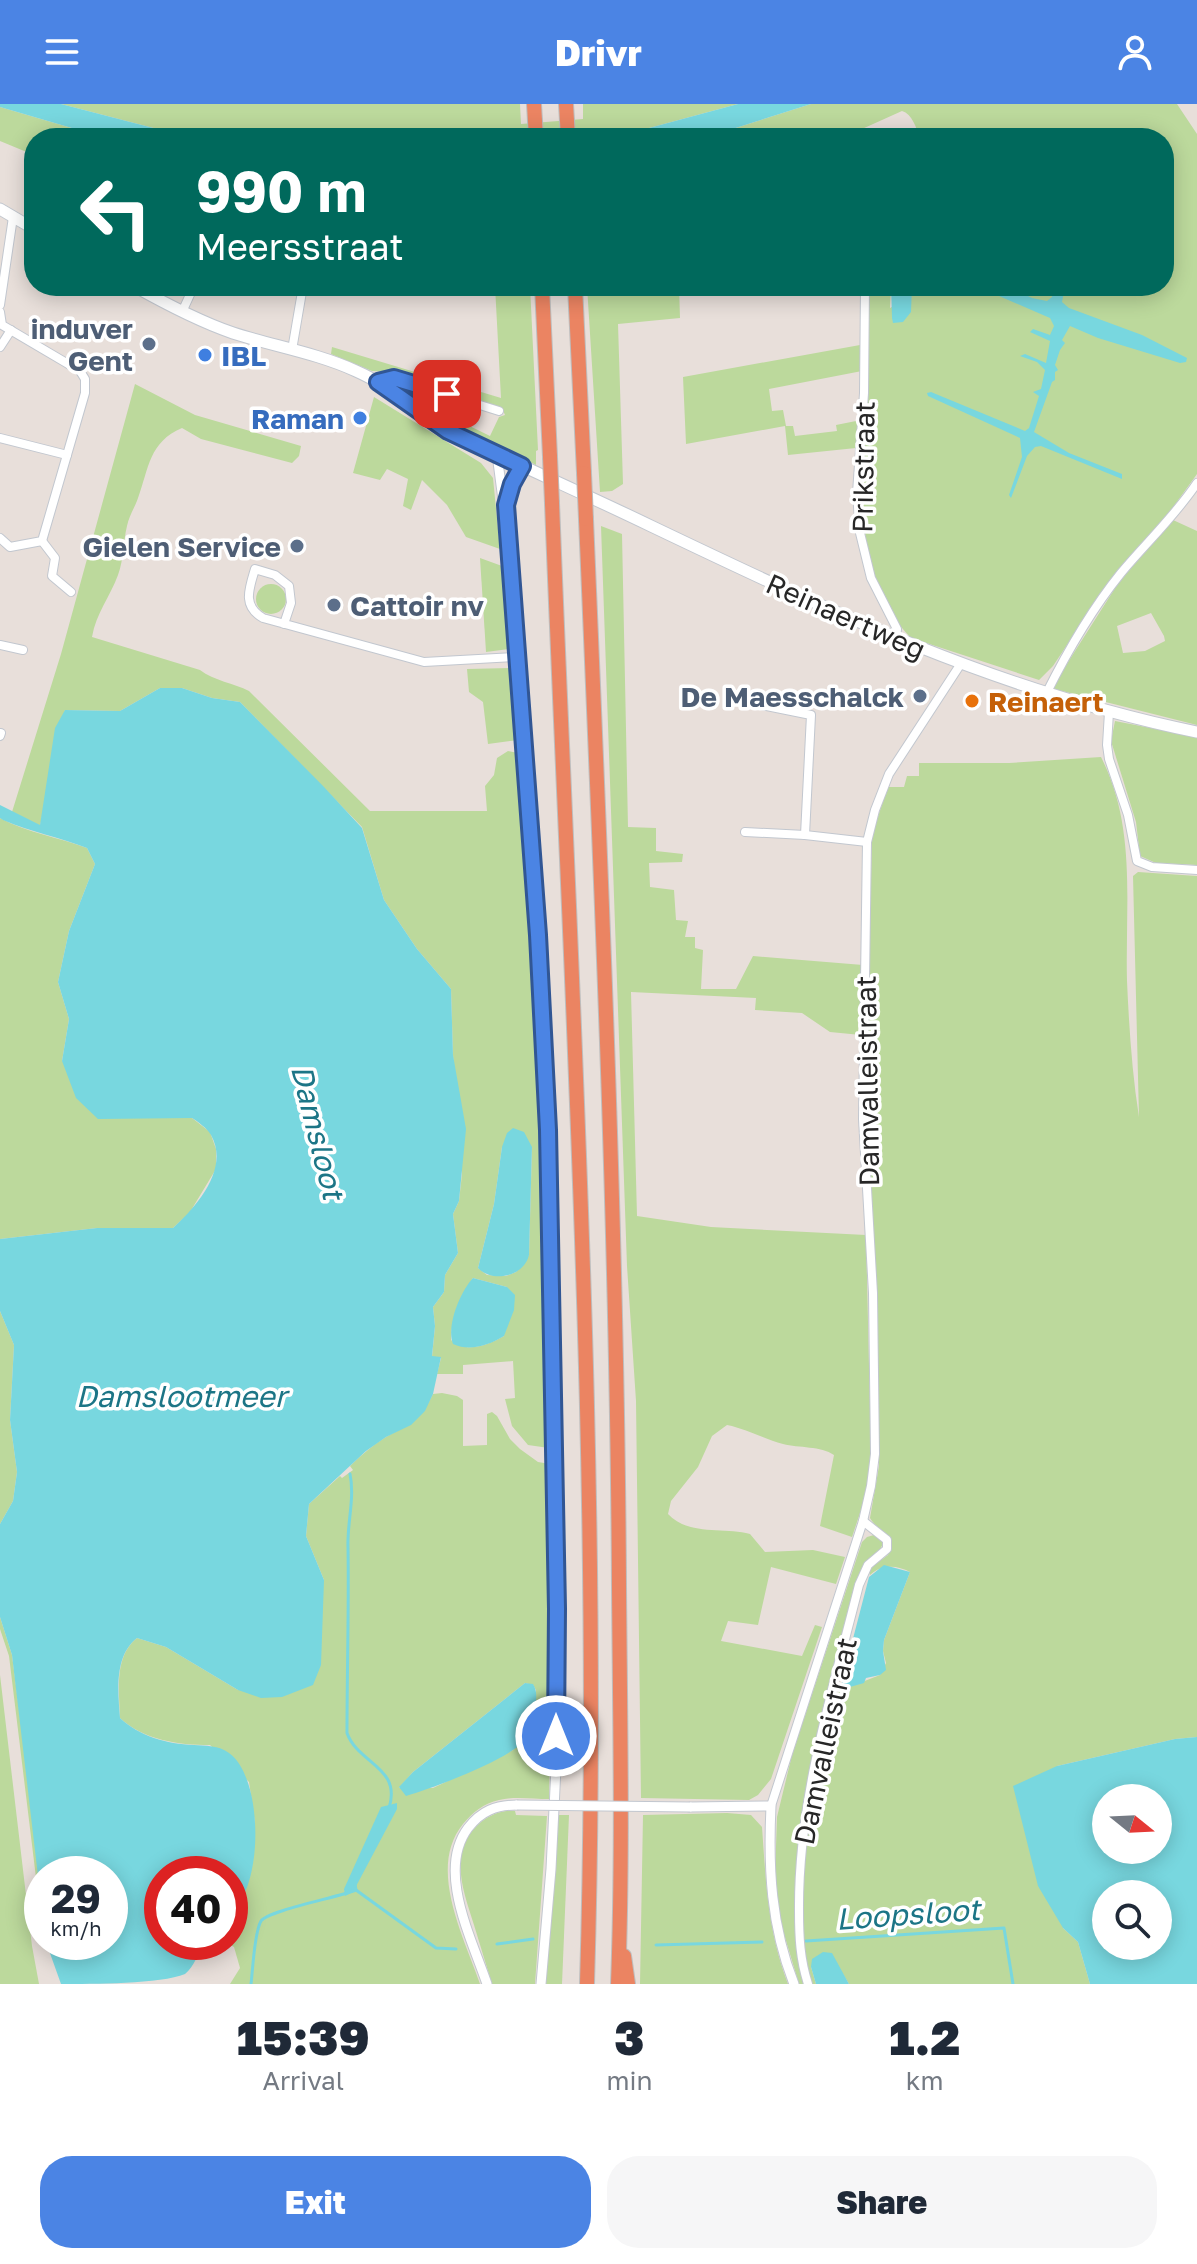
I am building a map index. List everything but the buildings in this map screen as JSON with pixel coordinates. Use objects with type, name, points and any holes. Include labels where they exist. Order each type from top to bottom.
[{"type":"highway","points":[[534,104],[535,128]]},
{"type":"highway","points":[[566,104],[567,128]]},
{"type":"highway","points":[[542,296],[587,1401],[587,1984]]},
{"type":"highway","points":[[575,296],[607,1031],[618,1407],[618,1984]]},
{"type":"highway","points":[[620,1936],[628,1984]]},
{"type":"highway","points":[[580,1984],[588,1947]]},
{"type":"main road","points":[[0,209],[24,223]]},
{"type":"main road","name":"Reinaertweg","points":[[152,296],[234,333],[337,363],[378,382],[448,431],[895,640],[1046,694],[1197,732]]},
{"type":"street","points":[[0,305],[13,217]]},
{"type":"street","points":[[182,312],[189,296]]},
{"type":"street","points":[[292,350],[301,296]]},
{"type":"street","name":"Prikstraat","points":[[865,296],[864,393],[857,493],[860,533],[871,578],[897,629],[895,640]]},
{"type":"street","points":[[0,312],[4,328],[0,347]]},
{"type":"street","points":[[4,328],[80,371],[85,379],[85,393],[42,541]]},
{"type":"street","points":[[378,382],[394,378],[499,411]]},
{"type":"street","points":[[0,438],[67,455]]},
{"type":"street","points":[[506,458],[498,462],[506,505],[538,935],[549,1176],[557,1609],[556,1752],[551,1869],[541,1984]]},
{"type":"street","points":[[506,505],[512,484],[522,466]]},
{"type":"street","points":[[1046,694],[1111,587],[1197,483]]},
{"type":"street","points":[[0,538],[10,547]]},
{"type":"street","points":[[0,554],[10,547],[42,541]]},
{"type":"street","points":[[42,541],[55,558],[52,576],[71,592]]},
{"type":"street","points":[[284,624],[291,603],[289,586],[275,575],[255,569],[248,593],[249,604],[254,613],[284,624],[424,662],[516,657]]},
{"type":"street","points":[[0,645],[23,650]]},
{"type":"street","name":"Damvalleistraat","points":[[794,1984],[784,1959],[771,1893],[771,1806],[863,1521],[875,1454],[873,1293],[863,1119],[867,842],[889,774],[960,665]]},
{"type":"street","points":[[751,703],[811,715],[805,835]]},
{"type":"street","points":[[1109,712],[1109,759],[1128,815],[1137,861],[1152,867],[1197,870]]},
{"type":"street","points":[[745,832],[867,842]]},
{"type":"street","name":"Damvalleistraat","points":[[808,1984],[800,1953],[799,1892],[804,1829],[814,1766],[859,1585],[868,1565],[887,1549],[887,1540],[863,1521]]},
{"type":"street","points":[[487,1984],[454,1878],[455,1853],[461,1837],[472,1822],[486,1811],[500,1805],[771,1806]]},
{"type":"green space","points":[[61,104],[520,104],[521,124],[583,119],[583,104],[738,104],[649,128],[153,128]]},
{"type":"green space","points":[[811,104],[1177,104],[1197,134],[1197,474],[1171,510],[1113,576],[1053,666],[1039,680],[911,638],[891,611],[876,581],[862,512],[862,371],[769,389],[772,411],[783,410],[786,426],[793,426],[795,436],[837,431],[836,425],[856,421],[858,424],[856,448],[788,455],[785,426],[686,444],[683,377],[860,345],[862,296],[891,296],[890,308],[910,296],[1174,296],[1174,128],[916,128],[911,118],[902,111],[864,128],[735,128]]},
{"type":"green space","points":[[0,107],[72,128],[24,128],[24,151],[0,141]]},
{"type":"green space","points":[[496,296],[530,296],[538,450],[536,465],[437,415],[395,384],[441,397],[437,410],[490,436],[499,417],[505,415],[502,408],[389,372],[372,371],[331,354],[332,347],[501,398]]},
{"type":"green space","points":[[588,296],[679,296],[680,318],[618,324],[623,484],[612,491],[600,492]]},
{"type":"green space","points":[[135,384],[195,415],[301,446],[299,456],[292,463],[201,439],[182,428],[163,441],[152,457],[129,519],[120,569],[92,637],[200,670],[249,691],[370,811],[487,811],[485,786],[494,775],[497,758],[508,751],[518,753],[543,1135],[549,1448],[528,1445],[512,1426],[505,1399],[515,1398],[513,1361],[463,1365],[463,1374],[437,1374],[441,1358],[432,1357],[433,1307],[444,1292],[445,1275],[458,1253],[453,1214],[459,1201],[462,1174],[451,989],[417,949],[384,900],[362,827],[240,702],[212,698],[182,688],[160,688],[120,711],[65,710],[40,826],[12,812],[61,654]],"holes":[[[502,1147],[532,1147],[529,1255],[516,1272],[506,1276],[487,1275],[478,1268],[494,1204]],[[473,1278],[507,1287],[504,1336],[484,1345],[463,1347],[451,1340],[453,1324],[464,1292]]]},
{"type":"green space","points":[[374,397],[481,463],[493,478],[500,549],[466,537],[447,505],[422,480],[411,510],[403,506],[408,479],[387,469],[380,480],[353,473]]},
{"type":"green space","points":[[1173,520],[1197,531],[1197,725],[1054,689],[1054,684],[1119,582]],"holes":[[[1151,613],[1165,641],[1145,651],[1123,653],[1117,626]]]},
{"type":"green space","points":[[601,526],[622,534],[628,827],[656,828],[656,851],[683,854],[682,862],[649,863],[650,887],[674,890],[676,920],[688,921],[685,937],[695,937],[695,948],[703,950],[701,989],[736,989],[753,956],[863,965],[861,1035],[830,1032],[802,1013],[755,1010],[756,998],[631,992],[637,1216],[711,1227],[866,1235],[871,1452],[866,1495],[852,1537],[820,1526],[834,1455],[783,1444],[727,1425],[712,1436],[698,1467],[671,1501],[668,1514],[676,1521],[696,1528],[750,1534],[765,1552],[813,1550],[845,1557],[836,1584],[771,1567],[758,1625],[728,1621],[721,1641],[802,1656],[815,1625],[822,1627],[771,1779],[758,1795],[749,1800],[641,1798],[636,1401],[627,1266]]},
{"type":"green space","points":[[480,558],[502,566],[509,649],[486,652]]},
{"type":"green space","points":[[271,584],[282,588],[286,599],[282,610],[271,614],[260,610],[256,599],[260,588]]},
{"type":"green space","points":[[512,668],[518,740],[488,744],[483,702],[469,692],[467,669]]},
{"type":"green space","points":[[1115,721],[1197,737],[1197,865],[1156,863],[1140,856],[1136,822],[1111,741]]},
{"type":"green space","points":[[1101,757],[1120,811],[1125,839],[1128,998],[1139,1117],[1133,876],[1138,872],[1197,876],[1197,1737],[1175,1739],[1057,1766],[1063,1928],[1078,1942],[1090,1984],[849,1984],[843,1974],[811,1967],[816,1984],[812,1984],[803,1951],[804,1864],[810,1802],[823,1740],[842,1684],[844,1689],[880,1675],[886,1663],[884,1640],[910,1572],[890,1567],[870,1575],[869,1569],[888,1555],[892,1544],[870,1518],[879,1466],[876,1290],[868,1129],[872,834],[888,787],[904,787],[907,776],[919,776],[919,763],[1009,763]]},
{"type":"green space","points":[[0,818],[87,848],[95,864],[69,931],[58,982],[69,1019],[62,1061],[167,1116],[192,1118],[210,1132],[216,1149],[216,1169],[190,1212],[173,1228],[97,1228],[0,1239]]},
{"type":"green space","points":[[0,1311],[14,1345],[10,1420],[17,1472],[13,1501],[0,1524]]},
{"type":"green space","points":[[433,1394],[457,1396],[463,1400],[463,1446],[487,1445],[487,1414],[492,1412],[520,1449],[538,1462],[550,1464],[552,1660],[549,1799],[511,1798],[488,1803],[463,1824],[453,1842],[448,1861],[448,1882],[458,1924],[480,1984],[230,1984],[240,1968],[238,1960],[248,1960],[247,1856],[255,1823],[249,1782],[210,1745],[162,1740],[140,1732],[120,1718],[120,1675],[124,1654],[137,1638],[166,1647],[238,1690],[324,1580],[306,1536],[309,1504],[340,1476],[342,1478],[353,1470],[350,1466],[367,1450],[414,1420]],"holes":[[[525,1683],[533,1685],[536,1701],[513,1750],[433,1788],[399,1788],[413,1772]]]},
{"type":"green space","points":[[874,1535],[884,1542],[855,1593],[798,1857],[807,1984],[799,1984],[781,1924],[775,1876],[777,1817],[792,1755],[862,1542]]},
{"type":"green space","points":[[0,1617],[12,1655],[38,1856],[33,1856],[9,1656],[0,1629]]},
{"type":"green space","points":[[0,1675],[24,1878],[24,1960],[35,1960],[39,1984],[0,1984]]},
{"type":"green space","points":[[515,1811],[516,1815],[547,1816],[535,1984],[492,1984],[462,1884],[461,1858],[470,1833],[481,1822],[497,1813]]},
{"type":"green space","points":[[558,1815],[569,1815],[562,1984],[545,1984]]},
{"type":"green space","points":[[643,1815],[751,1815],[762,1827],[772,1926],[788,1984],[640,1984]]},
{"type":"water","points":[[0,104],[61,104],[153,128],[72,128],[0,107]]},
{"type":"water","points":[[738,104],[811,104],[735,128],[649,128]]},
{"type":"water","points":[[891,296],[912,296],[911,312],[903,322],[893,323]]},
{"type":"water","points":[[999,296],[1028,296],[1047,301],[1052,296],[1063,296],[1062,302],[1069,308],[1142,335],[1187,358],[1186,362],[1180,363],[1098,338],[1070,326],[1062,340],[1065,343],[1055,365],[1058,370],[1055,380],[1034,432],[1069,453],[1122,474],[1122,479],[1041,446],[1035,447],[1027,456],[1011,498],[1009,495],[1022,457],[1020,438],[927,393],[1025,431],[1029,428],[1039,396],[1033,392],[1041,389],[1045,370],[1037,362],[1020,356],[1025,354],[1046,363],[1050,341],[1030,332],[1033,329],[1050,335],[1054,326],[1050,318]]},
{"type":"water","name":"Damslootmeer","points":[[160,688],[182,688],[212,698],[240,702],[362,828],[384,900],[417,949],[451,989],[453,1055],[466,1129],[459,1201],[453,1214],[458,1253],[445,1275],[444,1292],[433,1307],[432,1356],[441,1357],[433,1394],[425,1411],[411,1425],[366,1451],[309,1504],[306,1536],[324,1580],[321,1665],[313,1685],[282,1697],[261,1698],[238,1690],[166,1647],[137,1638],[124,1654],[121,1664],[118,1686],[120,1718],[154,1738],[221,1749],[240,1766],[249,1785],[254,1808],[254,1858],[248,1883],[248,1856],[144,1856],[144,1960],[195,1960],[185,1974],[174,1977],[143,1982],[61,1984],[52,1960],[128,1960],[128,1856],[36,1856],[12,1655],[0,1617],[0,1524],[13,1501],[17,1472],[10,1420],[14,1345],[0,1311],[0,1239],[97,1228],[173,1228],[208,1186],[216,1161],[216,1148],[209,1132],[192,1118],[98,1119],[76,1098],[62,1061],[69,1019],[58,982],[69,931],[95,864],[87,848],[0,818],[0,805],[40,825],[55,728],[65,710],[120,711]]},
{"type":"water","points":[[513,1128],[524,1132],[532,1147],[529,1255],[514,1273],[499,1276],[484,1273],[478,1268],[494,1204],[502,1147],[507,1133]]},
{"type":"water","points":[[473,1278],[507,1287],[515,1295],[514,1310],[504,1336],[486,1345],[459,1346],[453,1344],[451,1328],[459,1300]]},
{"type":"water","points":[[884,1565],[910,1572],[884,1640],[886,1670],[880,1675],[866,1678],[864,1683],[843,1689],[842,1681],[869,1577]]},
{"type":"water","points":[[525,1683],[533,1684],[536,1690],[533,1725],[526,1739],[488,1764],[406,1796],[399,1787],[413,1772]]},
{"type":"water","points":[[1197,1737],[1197,1984],[1090,1984],[1078,1942],[1063,1928],[1038,1886],[1013,1786],[1057,1766],[1175,1739]]},
{"type":"water","points":[[397,1803],[397,1809],[353,1892],[345,1896],[344,1889],[381,1807]]},
{"type":"water","points":[[823,1952],[832,1953],[849,1984],[816,1984],[812,1959]]},
{"type":"waterway","name":"Damsloot","points":[[350,1474],[347,1733],[360,1752],[384,1774],[391,1794],[389,1808]]},
{"type":"waterway","name":"Damsloot","points":[[251,1984],[255,1942],[261,1921],[276,1913],[356,1890],[355,1884]]},
{"type":"waterway","name":"Loopsloot","points":[[356,1890],[436,1948],[456,1949]]},
{"type":"waterway","name":"Loopsloot","points":[[806,1941],[1004,1928],[1013,1984]]},
{"type":"waterway","name":"Loopsloot","points":[[497,1944],[533,1939]]},
{"type":"waterway","name":"Loopsloot","points":[[656,1945],[762,1942]]},
{"type":"place","name":"induver Gent","points":[[149,344]]},
{"type":"place","name":"IBL","points":[[205,355]]},
{"type":"place","name":"Raman","points":[[360,418]]},
{"type":"place","name":"Gielen Service","points":[[297,546]]},
{"type":"place","name":"Cattoir nv","points":[[334,605]]},
{"type":"place","name":"De Maesschalck","points":[[920,696]]},
{"type":"place","name":"Reinaert","points":[[972,701]]},
{"type":"route","points":[[447,394],[394,378],[378,382],[448,431],[522,466],[512,484],[506,505],[538,935],[548,1130],[557,1609],[556,1736]]}]
